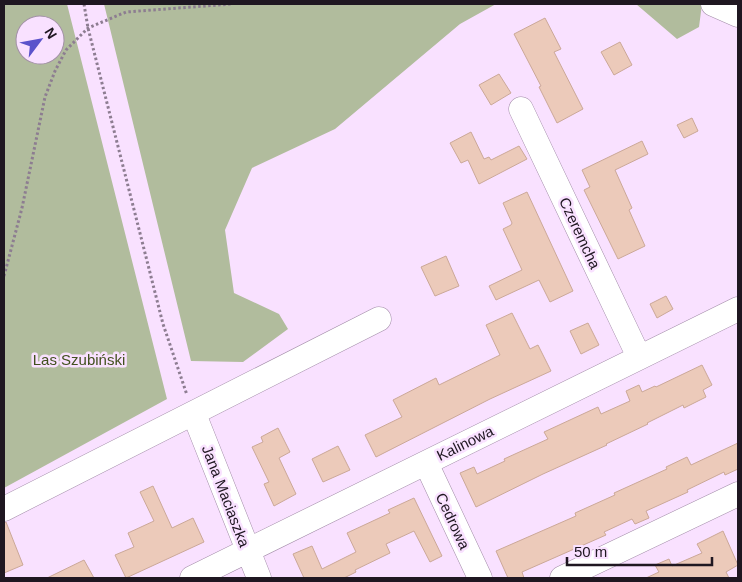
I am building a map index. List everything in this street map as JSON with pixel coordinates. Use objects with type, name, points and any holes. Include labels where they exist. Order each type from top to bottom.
[{"type":"street","points":[[713,4],[738,15]]},
{"type":"street","name":"Czeremcha","points":[[521,109],[639,357]]},
{"type":"street","name":"Kalinowa","points":[[192,578],[738,309]]},
{"type":"street","points":[[4,509],[379,319]]},
{"type":"street","name":"Jana Maciaszka","points":[[194,414],[259,578]]},
{"type":"street","name":"Cedrowa","points":[[426,463],[480,578]]},
{"type":"street","points":[[562,578],[738,494]]},
{"type":"path","points":[[84,4],[88,28],[163,324],[194,414]]},
{"type":"path","points":[[4,276],[22,208],[45,97],[54,71],[66,50],[88,28],[126,12],[232,4]]},
{"type":"green space","name":"Las Szubiński","points":[[4,4],[67,4],[167,399],[4,488]]},
{"type":"green space","points":[[104,4],[496,4],[460,24],[335,129],[252,168],[225,230],[234,293],[279,314],[288,329],[243,362],[191,361]]},
{"type":"green space","points":[[636,4],[702,4],[699,27],[677,39]]},
{"type":"building","points":[[545,18],[561,49],[554,52],[583,109],[557,123],[539,87],[541,86],[514,34]]},
{"type":"building","points":[[620,42],[632,65],[614,75],[601,52]]},
{"type":"building","points":[[499,74],[511,93],[491,105],[479,85]]},
{"type":"building","points":[[692,118],[698,131],[684,138],[677,125]]},
{"type":"building","points":[[471,132],[484,159],[489,157],[491,160],[519,146],[527,159],[479,184],[468,160],[461,163],[450,143]]},
{"type":"building","points":[[642,141],[648,154],[615,170],[632,208],[629,210],[645,246],[618,259],[584,190],[590,187],[582,170]]},
{"type":"building","points":[[527,192],[573,291],[550,302],[539,280],[496,300],[489,286],[522,270],[503,229],[512,223],[503,203]]},
{"type":"building","points":[[446,256],[459,286],[435,296],[421,267]]},
{"type":"building","points":[[666,296],[673,309],[657,318],[650,304]]},
{"type":"building","points":[[512,313],[530,349],[538,345],[551,371],[490,399],[376,457],[365,435],[402,417],[393,400],[436,378],[439,385],[500,355],[486,325]]},
{"type":"building","points":[[588,323],[599,345],[581,354],[570,331]]},
{"type":"building","points":[[702,365],[712,385],[703,390],[706,397],[684,408],[683,405],[607,445],[476,507],[460,473],[474,467],[477,474],[505,461],[504,459],[548,439],[544,432],[598,407],[601,414],[630,401],[626,391],[639,385],[642,392]]},
{"type":"building","points":[[278,428],[290,452],[279,458],[296,494],[274,506],[264,484],[269,482],[252,447],[263,442],[261,437]]},
{"type":"building","points":[[738,443],[738,469],[725,475],[724,472],[687,490],[688,492],[646,511],[649,518],[635,524],[632,519],[604,532],[606,535],[522,572],[524,578],[508,578],[496,551],[576,516],[575,513],[667,469],[666,467],[687,457],[691,465]]},
{"type":"building","points":[[338,446],[350,470],[323,482],[312,459]]},
{"type":"building","points":[[153,486],[172,528],[193,518],[204,542],[126,578],[115,555],[134,547],[128,533],[154,521],[140,492]]},
{"type":"building","points":[[414,498],[442,556],[430,562],[414,531],[386,544],[390,553],[355,570],[356,572],[344,578],[304,578],[293,554],[312,546],[322,569],[356,552],[347,533],[390,513],[388,510]]},
{"type":"building","points":[[6,522],[23,565],[4,573],[4,523]]},
{"type":"building","points":[[723,531],[738,565],[726,572],[729,578],[646,578],[659,572],[655,565],[669,559],[672,566],[702,553],[697,544]]},
{"type":"building","points":[[84,560],[94,578],[47,578]]}]
